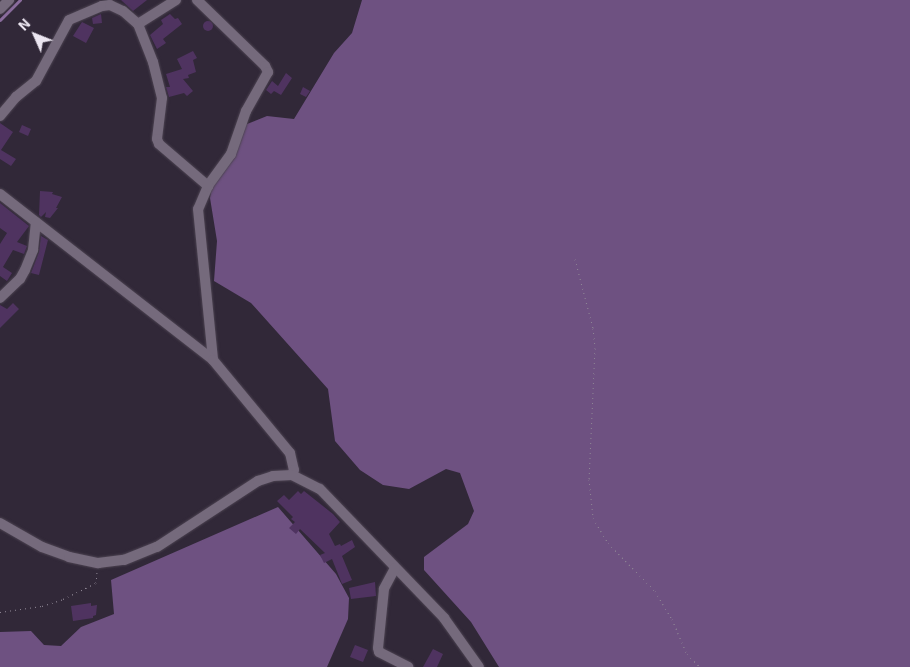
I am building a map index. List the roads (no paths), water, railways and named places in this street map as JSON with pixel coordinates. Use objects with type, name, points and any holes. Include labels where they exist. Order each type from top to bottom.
[{"type":"street","points":[[0,9],[9,0]]},
{"type":"street","points":[[138,24],[176,0]]},
{"type":"street","points":[[197,0],[265,66],[268,72],[246,110],[231,154],[208,186],[199,204],[198,214],[213,360]]},
{"type":"street","points":[[0,116],[16,97],[36,81],[69,20],[107,5],[123,11],[138,24],[156,71],[162,98],[158,141],[164,150],[208,186]]},
{"type":"street","points":[[0,194],[213,360],[290,453],[294,470],[292,476]]},
{"type":"street","points":[[0,298],[20,279],[26,270],[33,250],[36,222]]},
{"type":"street","points":[[0,523],[42,547],[69,557],[98,563],[124,560],[157,547],[258,481],[273,476],[292,476],[320,489],[444,618],[479,667]]},
{"type":"street","points":[[395,568],[384,589],[378,648],[379,652],[408,667]]},
{"type":"waterway","points":[[0,20],[20,0]]}]
